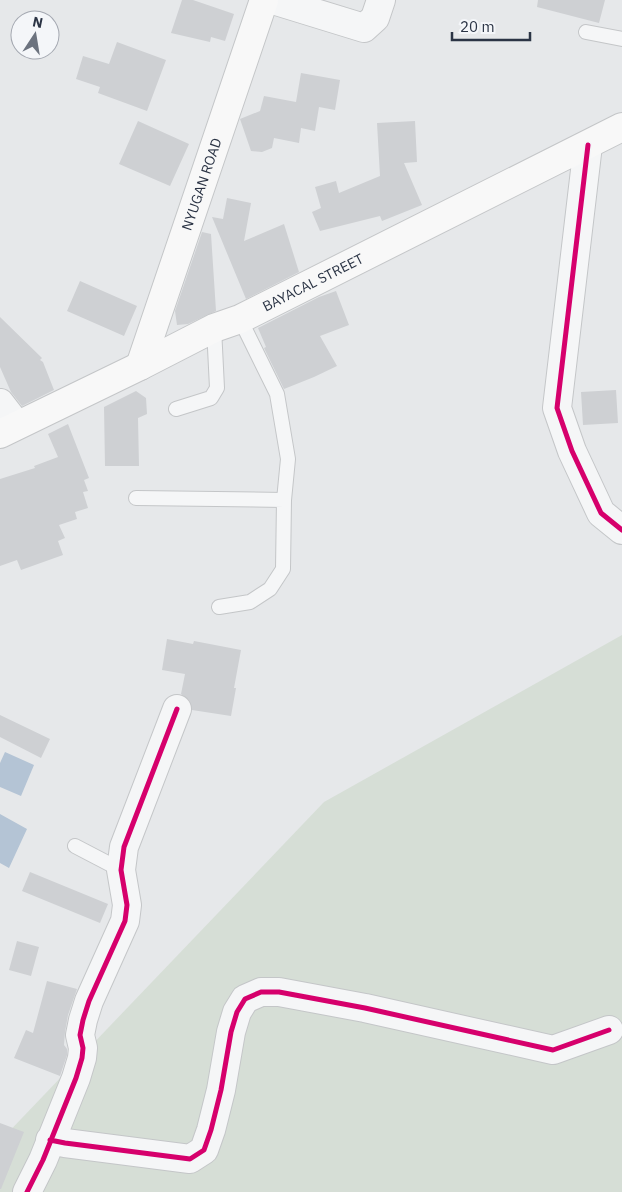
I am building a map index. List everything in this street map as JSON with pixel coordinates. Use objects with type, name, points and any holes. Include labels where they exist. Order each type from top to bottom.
[{"type":"main road","name":"NYUGAN ROAD","points":[[140,366],[264,0]]},
{"type":"main road","name":"BAYACAL STREET","points":[[9,429],[214,328],[240,319],[622,127]]},
{"type":"street","points":[[273,0],[364,28],[375,18],[381,0]]},
{"type":"street","points":[[588,145],[557,408],[572,451],[601,513],[622,530]]},
{"type":"street","points":[[0,403],[9,429]]},
{"type":"street","points":[[27,1192],[43,1160],[76,1078],[83,1048],[80,1035],[89,1001],[125,921],[127,905],[121,870],[124,847],[177,709]]},
{"type":"street","points":[[50,1140],[190,1159],[204,1150],[221,1090],[231,1032],[237,1012],[245,999],[261,992],[279,992],[365,1008],[553,1050],[609,1030]]},
{"type":"lane","points":[[586,32],[622,39]]},
{"type":"lane","points":[[219,607],[250,602],[270,589],[284,569],[284,500],[288,459],[277,394],[240,319]]},
{"type":"lane","points":[[176,409],[211,398],[217,388],[214,328]]},
{"type":"lane","points":[[136,498],[284,500]]},
{"type":"lane","points":[[75,846],[121,870]]},
{"type":"shaded area","points":[[622,635],[622,1192],[0,1192],[0,1141],[324,802]]},
{"type":"water","points":[[5,752],[34,765],[21,796],[0,787],[0,763]]},
{"type":"water","points":[[0,814],[27,829],[9,868],[0,863]]},
{"type":"building","points":[[182,0],[193,0],[234,14],[225,41],[211,37],[210,42],[171,33]]},
{"type":"building","points":[[538,0],[605,0],[599,23],[537,7]]},
{"type":"building","points":[[117,42],[166,60],[147,111],[98,93],[100,87],[76,79],[83,56],[109,64]]},
{"type":"building","points":[[301,73],[340,80],[335,110],[319,107],[315,131],[301,128],[299,143],[274,138],[272,148],[262,152],[251,151],[240,119],[260,111],[264,96],[296,102]]},
{"type":"building","points":[[138,121],[189,144],[170,186],[119,164]]},
{"type":"building","points":[[415,121],[417,162],[404,163],[422,205],[382,221],[380,216],[320,231],[312,212],[321,208],[315,187],[336,181],[339,193],[380,176],[377,123]]},
{"type":"building","points":[[227,198],[251,203],[244,241],[284,224],[299,272],[246,299],[212,217],[223,219]]},
{"type":"building","points":[[202,232],[211,234],[216,311],[188,324],[177,325],[175,311]]},
{"type":"building","points":[[80,281],[137,306],[124,336],[67,311]]},
{"type":"building","points":[[336,291],[349,325],[320,336],[337,366],[284,389],[264,348],[266,347],[258,328],[319,297]]},
{"type":"building","points":[[0,317],[42,358],[40,360],[43,362],[54,390],[22,406],[11,392],[0,367]]},
{"type":"building","points":[[616,390],[618,423],[583,425],[581,392]]},
{"type":"building","points":[[136,391],[146,398],[147,414],[138,418],[139,466],[105,466],[104,407]]},
{"type":"building","points":[[68,424],[89,478],[84,480],[88,491],[83,492],[88,508],[75,512],[77,519],[59,525],[65,538],[58,541],[63,555],[21,570],[17,560],[0,566],[0,479],[35,468],[34,466],[58,457],[48,434]]},
{"type":"building","points":[[167,639],[193,644],[194,641],[241,650],[231,716],[192,710],[189,700],[181,694],[185,674],[162,670]]},
{"type":"building","points":[[0,715],[50,739],[41,758],[0,737]]},
{"type":"building","points":[[30,872],[108,904],[100,923],[22,891]]},
{"type":"building","points":[[17,941],[39,947],[31,976],[9,970]]},
{"type":"building","points":[[47,981],[77,989],[68,1015],[64,1045],[67,1049],[67,1055],[60,1076],[14,1058],[26,1030],[33,1033]]},
{"type":"building","points":[[0,1123],[24,1132],[1,1189],[0,1189]]},
{"type":"cycle path","points":[[588,145],[557,408],[572,451],[601,513],[622,530]]},
{"type":"cycle path","points":[[27,1192],[43,1160],[76,1078],[82,1058],[83,1048],[80,1035],[83,1020],[89,1001],[125,921],[127,905],[121,870],[124,847],[177,709]]},
{"type":"cycle path","points":[[50,1140],[190,1159],[204,1150],[221,1090],[231,1032],[237,1012],[245,999],[261,992],[279,992],[365,1008],[553,1050],[609,1030]]}]
